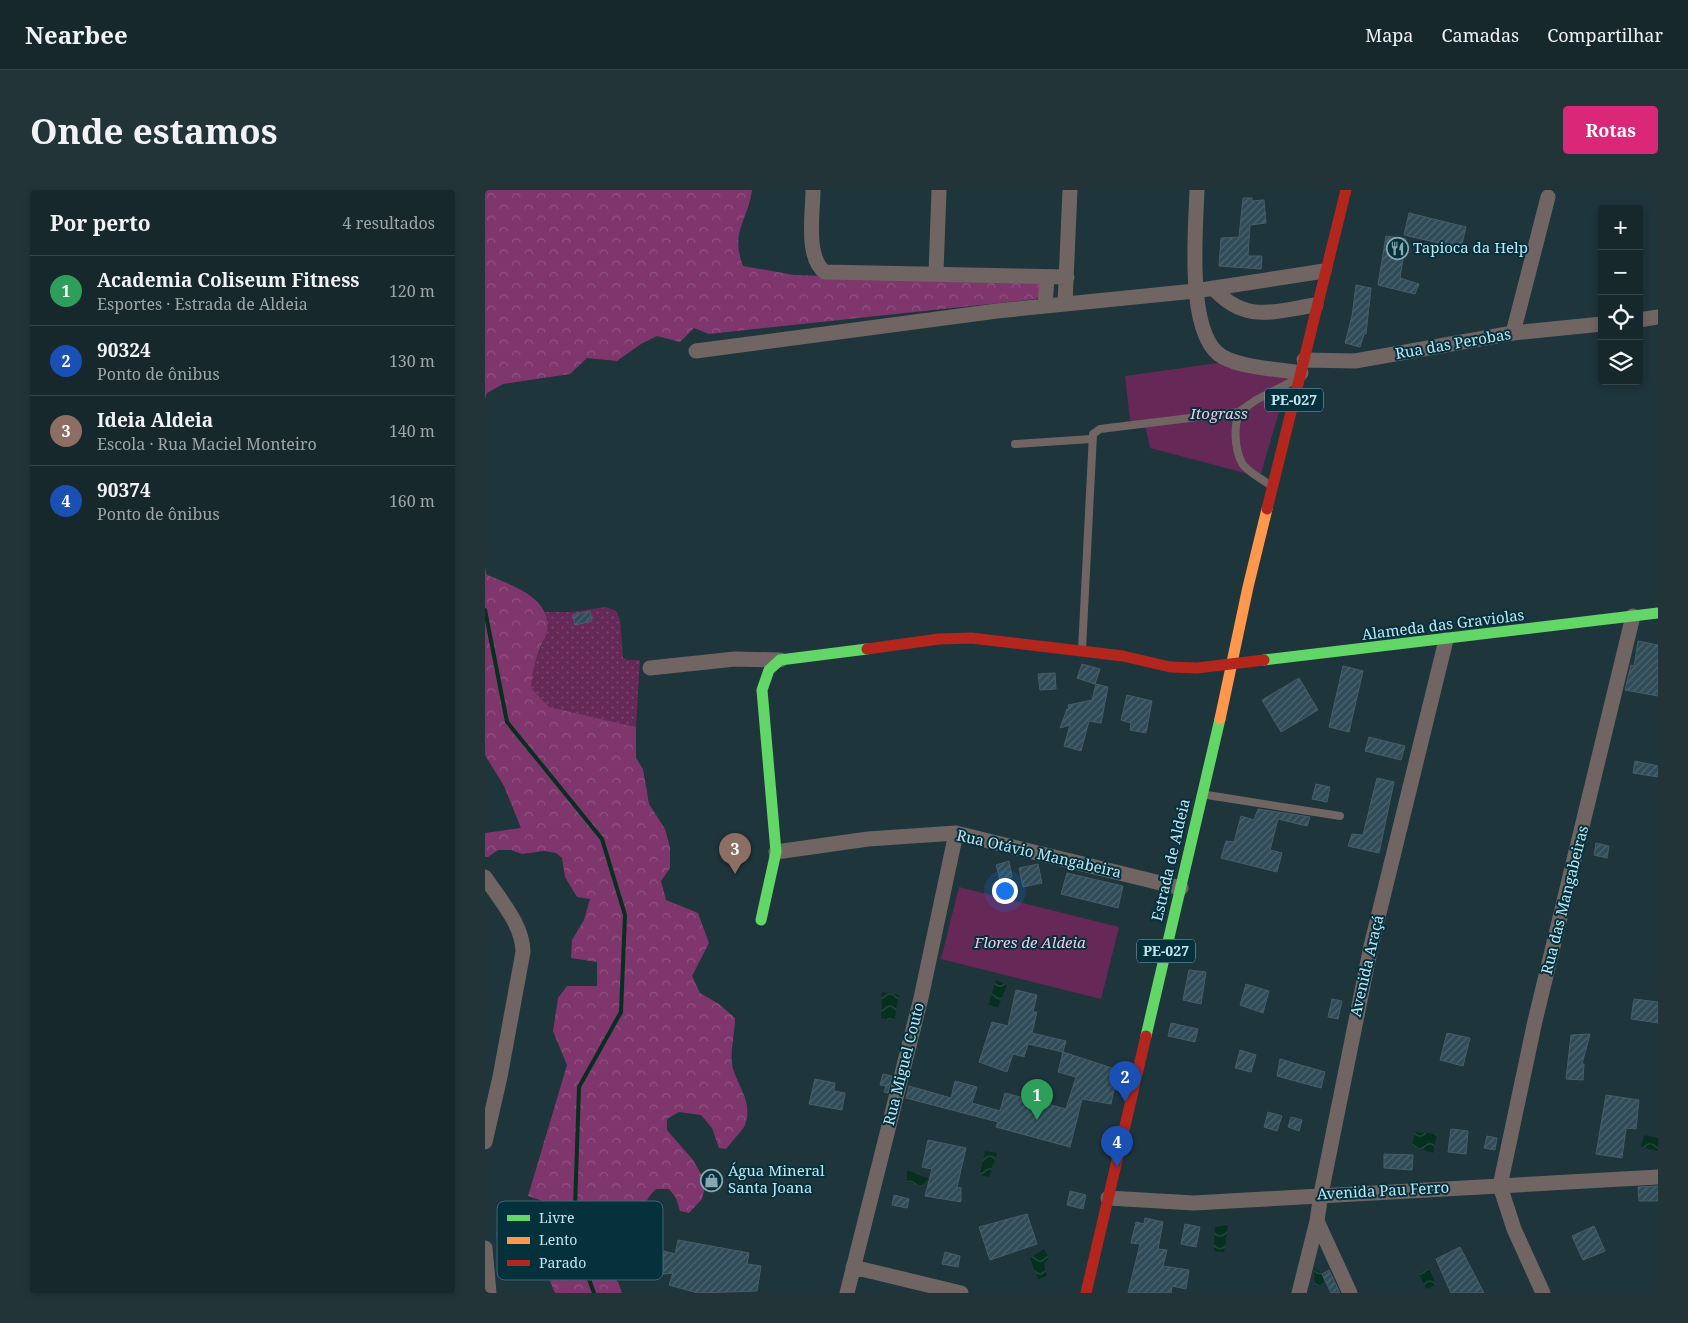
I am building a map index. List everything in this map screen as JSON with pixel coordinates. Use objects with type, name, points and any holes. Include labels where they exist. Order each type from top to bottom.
[{"type":"street","points":[[813,190],[813,249],[819,267],[834,273],[936,273],[1067,278]]},
{"type":"street","points":[[936,273],[939,190]]},
{"type":"street","points":[[1065,304],[1070,190]]},
{"type":"street","name":"Rua das Perobas","points":[[1197,190],[1195,291],[1205,334],[1216,353],[1233,361],[1302,370],[1513,333],[1598,324]]},
{"type":"street","name":"PE-027","points":[[1273,488],[1324,271],[1346,190]]},
{"type":"street","points":[[1513,333],[1548,198]]},
{"type":"street","points":[[696,351],[1045,306],[1195,291],[1324,271]]},
{"type":"street","points":[[1045,306],[1047,277]]},
{"type":"street","points":[[1213,288],[1223,299],[1243,311],[1269,312],[1316,305]]},
{"type":"street","points":[[1643,319],[1658,317]]},
{"type":"street","name":"Estrada de Aldeia","points":[[1086,1293],[1134,1079],[1233,665],[1243,609],[1273,488]]},
{"type":"street","name":"Alameda das Graviolas","points":[[780,660],[955,638],[971,638],[1123,656],[1148,664],[1183,669],[1447,640],[1658,613]]},
{"type":"street","name":"Rua das Mangabeiras","points":[[1500,1186],[1535,1021],[1633,616]]},
{"type":"street","name":"Avenida Araçá","points":[[1299,1293],[1317,1222],[1371,946],[1447,640]]},
{"type":"street","points":[[650,668],[735,659],[780,660]]},
{"type":"street","points":[[761,920],[776,852],[762,703],[764,680],[773,664],[780,660]]},
{"type":"street","name":"Rua Otávio Mangabeira","points":[[776,852],[868,839],[956,833],[1181,888]]},
{"type":"street","name":"Rua Miguel Couto","points":[[847,1293],[921,998],[956,833]]},
{"type":"street","points":[[485,877],[514,922],[523,942],[523,952],[500,1077],[485,1142]]},
{"type":"street","name":"Avenida Pau Ferro","points":[[1108,1198],[1194,1202],[1658,1176]]},
{"type":"street","points":[[1500,1186],[1514,1229],[1543,1293]]},
{"type":"street","points":[[1317,1222],[1350,1293]]},
{"type":"street","points":[[485,1248],[489,1293]]},
{"type":"street","points":[[853,1267],[961,1293]]},
{"type":"lane","points":[[1082,652],[1091,439],[1093,434],[1100,429],[1239,412],[1302,370]]},
{"type":"lane","points":[[1239,412],[1235,424],[1242,464],[1273,488]]},
{"type":"lane","points":[[1015,444],[1091,439]]},
{"type":"lane","points":[[1202,794],[1340,816]]},
{"type":"green space","points":[[485,190],[752,190],[739,235],[739,254],[743,266],[794,275],[1037,282],[1040,286],[1040,296],[1036,299],[709,334],[694,328],[680,342],[657,336],[641,344],[617,361],[587,358],[570,374],[503,384],[487,393],[485,399]]},
{"type":"green space","name":"Itograss","points":[[1218,363],[1289,378],[1260,477],[1150,448],[1146,429],[1130,420],[1125,376]]},
{"type":"green space","points":[[485,568],[487,575],[530,595],[545,612],[547,622],[546,635],[535,661],[531,688],[549,707],[636,727],[636,758],[643,769],[649,804],[665,829],[670,847],[670,868],[661,881],[666,900],[698,913],[709,943],[692,976],[700,993],[719,1004],[735,1018],[732,1063],[747,1110],[745,1125],[742,1130],[726,1149],[719,1148],[712,1128],[701,1115],[679,1112],[667,1119],[667,1130],[693,1160],[706,1183],[702,1199],[689,1213],[680,1211],[676,1198],[669,1189],[656,1189],[647,1201],[542,1201],[528,1196],[567,1065],[553,1031],[558,998],[567,986],[597,986],[597,962],[571,958],[572,940],[584,920],[590,899],[577,897],[565,877],[562,858],[556,853],[544,851],[522,854],[511,850],[498,850],[485,857],[485,833],[521,828],[504,786],[485,755]]},
{"type":"green space","points":[[606,607],[616,611],[620,619],[623,658],[627,660],[640,660],[636,727],[548,707],[531,688],[532,672],[545,634],[546,620],[543,612],[571,612]]},
{"type":"green space","name":"Flores de Aldeia","points":[[959,887],[1119,927],[1101,999],[941,959]]},
{"type":"green space","points":[[550,1280],[616,1280],[622,1293],[555,1293]]},
{"type":"water","points":[[996,980],[1007,985],[998,1007],[988,1006]]},
{"type":"water","points":[[882,992],[899,995],[894,1021],[881,1018]]},
{"type":"water","points":[[1415,1132],[1437,1134],[1433,1153],[1412,1146]]},
{"type":"water","points":[[1644,1135],[1658,1138],[1658,1151],[1641,1147]]},
{"type":"water","points":[[985,1151],[997,1153],[989,1177],[980,1175]]},
{"type":"water","points":[[907,1170],[929,1179],[921,1186],[907,1182]]},
{"type":"water","points":[[1228,1225],[1224,1252],[1214,1251],[1215,1227]]},
{"type":"water","points":[[1044,1249],[1049,1258],[1044,1264],[1047,1276],[1038,1279],[1030,1258]]},
{"type":"water","points":[[1314,1268],[1322,1274],[1324,1282],[1315,1287]]},
{"type":"water","points":[[1429,1268],[1436,1285],[1426,1289],[1419,1273]]},
{"type":"building","points":[[1243,198],[1252,198],[1252,201],[1264,200],[1266,223],[1250,225],[1248,256],[1262,256],[1261,269],[1219,266],[1221,238],[1239,237]]},
{"type":"building","points":[[1409,213],[1466,227],[1461,248],[1404,235]]},
{"type":"building","points":[[1386,236],[1406,239],[1400,278],[1419,284],[1415,294],[1378,285]]},
{"type":"building","points":[[1356,285],[1371,288],[1366,334],[1364,334],[1360,347],[1345,343],[1352,316]]},
{"type":"building","points":[[590,611],[592,621],[575,625],[573,615]]},
{"type":"building","points":[[1638,641],[1658,645],[1658,696],[1625,690],[1631,665],[1634,666]]},
{"type":"building","points":[[1082,664],[1100,669],[1095,684],[1077,678]]},
{"type":"building","points":[[1343,666],[1363,671],[1349,732],[1329,727]]},
{"type":"building","points":[[1055,673],[1056,689],[1040,690],[1038,674]]},
{"type":"building","points":[[1299,678],[1318,710],[1281,732],[1262,700]]},
{"type":"building","points":[[1096,684],[1108,687],[1101,723],[1089,721],[1081,751],[1064,746],[1070,725],[1060,728],[1067,709],[1069,709],[1068,705],[1092,700]]},
{"type":"building","points":[[1127,695],[1152,701],[1146,733],[1130,730],[1131,723],[1121,720]]},
{"type":"building","points":[[1369,737],[1405,746],[1401,760],[1365,751]]},
{"type":"building","points":[[1635,761],[1658,766],[1658,777],[1633,773]]},
{"type":"building","points":[[1377,778],[1394,782],[1379,853],[1348,846],[1352,834],[1363,835]]},
{"type":"building","points":[[1316,784],[1330,787],[1327,802],[1312,799]]},
{"type":"building","points":[[1258,809],[1310,817],[1307,826],[1278,819],[1270,850],[1282,853],[1277,872],[1221,858],[1226,841],[1234,842],[1241,816],[1254,820]]},
{"type":"building","points":[[1596,843],[1609,846],[1607,858],[1594,855]]},
{"type":"building","points":[[1009,861],[1012,877],[1000,880],[996,865]]},
{"type":"building","points":[[1038,864],[1042,883],[1023,887],[1019,868]]},
{"type":"building","points":[[1067,873],[1123,886],[1118,908],[1061,894]]},
{"type":"building","points":[[1189,970],[1206,972],[1201,1004],[1183,1000]]},
{"type":"building","points":[[1246,984],[1269,991],[1263,1013],[1240,1005]]},
{"type":"building","points":[[1016,990],[1037,995],[1033,1012],[1037,1012],[1032,1033],[1066,1041],[1063,1052],[1028,1044],[1024,1057],[1013,1054],[1007,1072],[979,1062],[992,1022],[1008,1026]]},
{"type":"building","points":[[1332,999],[1342,1001],[1338,1019],[1328,1017]]},
{"type":"building","points":[[1634,999],[1658,1002],[1658,1023],[1631,1019]]},
{"type":"building","points":[[1171,1023],[1198,1029],[1195,1042],[1168,1036]]},
{"type":"building","points":[[1447,1033],[1470,1038],[1463,1066],[1440,1060]]},
{"type":"building","points":[[1590,1034],[1582,1064],[1584,1064],[1583,1080],[1566,1079],[1571,1035]]},
{"type":"building","points":[[1240,1050],[1256,1055],[1251,1072],[1235,1068]]},
{"type":"building","points":[[1063,1052],[1118,1070],[1111,1104],[1082,1099],[1070,1147],[996,1127],[998,1122],[906,1098],[909,1086],[951,1098],[955,1081],[977,1087],[972,1103],[1000,1111],[1005,1093],[1066,1109],[1076,1077],[1058,1072]]},
{"type":"building","points":[[1280,1059],[1325,1072],[1321,1088],[1277,1076]]},
{"type":"building","points":[[883,1074],[892,1076],[888,1093],[884,1092],[886,1086],[880,1085]]},
{"type":"building","points":[[815,1079],[835,1083],[834,1091],[845,1093],[842,1110],[809,1104]]},
{"type":"building","points":[[1606,1095],[1639,1100],[1636,1129],[1626,1128],[1622,1158],[1596,1154]]},
{"type":"building","points":[[1268,1112],[1282,1116],[1277,1131],[1264,1127]]},
{"type":"building","points":[[1291,1117],[1302,1120],[1299,1131],[1288,1127]]},
{"type":"building","points":[[1451,1129],[1468,1131],[1466,1154],[1448,1152]]},
{"type":"building","points":[[1487,1136],[1497,1138],[1495,1150],[1484,1148]]},
{"type":"building","points":[[928,1140],[966,1148],[957,1187],[961,1188],[961,1202],[925,1196],[932,1169],[922,1167]]},
{"type":"building","points":[[1384,1154],[1413,1155],[1412,1170],[1384,1168]]},
{"type":"building","points":[[1658,1186],[1658,1201],[1639,1201],[1638,1187]]},
{"type":"building","points":[[1070,1191],[1086,1195],[1083,1209],[1067,1205]]},
{"type":"building","points":[[894,1195],[909,1199],[907,1208],[892,1205]]},
{"type":"building","points":[[1027,1214],[1037,1244],[990,1260],[979,1227]]},
{"type":"building","points":[[1145,1218],[1163,1222],[1158,1249],[1167,1250],[1163,1266],[1189,1270],[1186,1289],[1172,1286],[1171,1293],[1128,1293],[1140,1244],[1131,1243],[1136,1222],[1144,1224]]},
{"type":"building","points":[[1185,1224],[1200,1227],[1196,1247],[1181,1244]]},
{"type":"building","points":[[1594,1226],[1605,1251],[1583,1260],[1572,1236]]},
{"type":"building","points":[[678,1240],[749,1253],[747,1264],[761,1266],[757,1291],[698,1293],[669,1285],[673,1273],[663,1274],[664,1251],[675,1254]]},
{"type":"building","points":[[1460,1247],[1484,1293],[1451,1293],[1436,1259]]},
{"type":"building","points":[[945,1252],[960,1256],[958,1267],[942,1264]]},
{"type":"building","points":[[1329,1270],[1340,1293],[1331,1293],[1322,1274]]},
{"type":"waterway","points":[[485,610],[507,722],[602,839],[625,915],[621,1012],[579,1087],[575,1201]]},
{"type":"waterway","points":[[589,1280],[594,1293]]},
{"type":"traffic: fast","points":[[1264,660],[1658,613]]},
{"type":"traffic: fast","points":[[761,920],[776,852],[762,690],[769,670],[780,660],[867,649]]},
{"type":"traffic: fast","points":[[1146,1036],[1220,719]]},
{"type":"traffic: slow","points":[[1220,719],[1248,587],[1267,509]]},
{"type":"traffic: jam","points":[[1267,509],[1346,190]]},
{"type":"traffic: jam","points":[[867,649],[939,639],[971,638],[1123,656],[1170,667],[1197,668],[1264,660]]},
{"type":"traffic: jam","points":[[1086,1293],[1146,1036]]},
{"type":"place","name":"Tapioca da Help","points":[[1397,248]]},
{"type":"place","name":"Ideia Aldeia","points":[[735,874]]},
{"type":"place","name":"90324","points":[[1125,1102]]},
{"type":"place","name":"Academia Coliseum Fitness","points":[[1037,1120]]},
{"type":"place","name":"90374","points":[[1117,1167]]},
{"type":"place","name":"Água Mineral Santa Joana","points":[[712,1180]]}]
